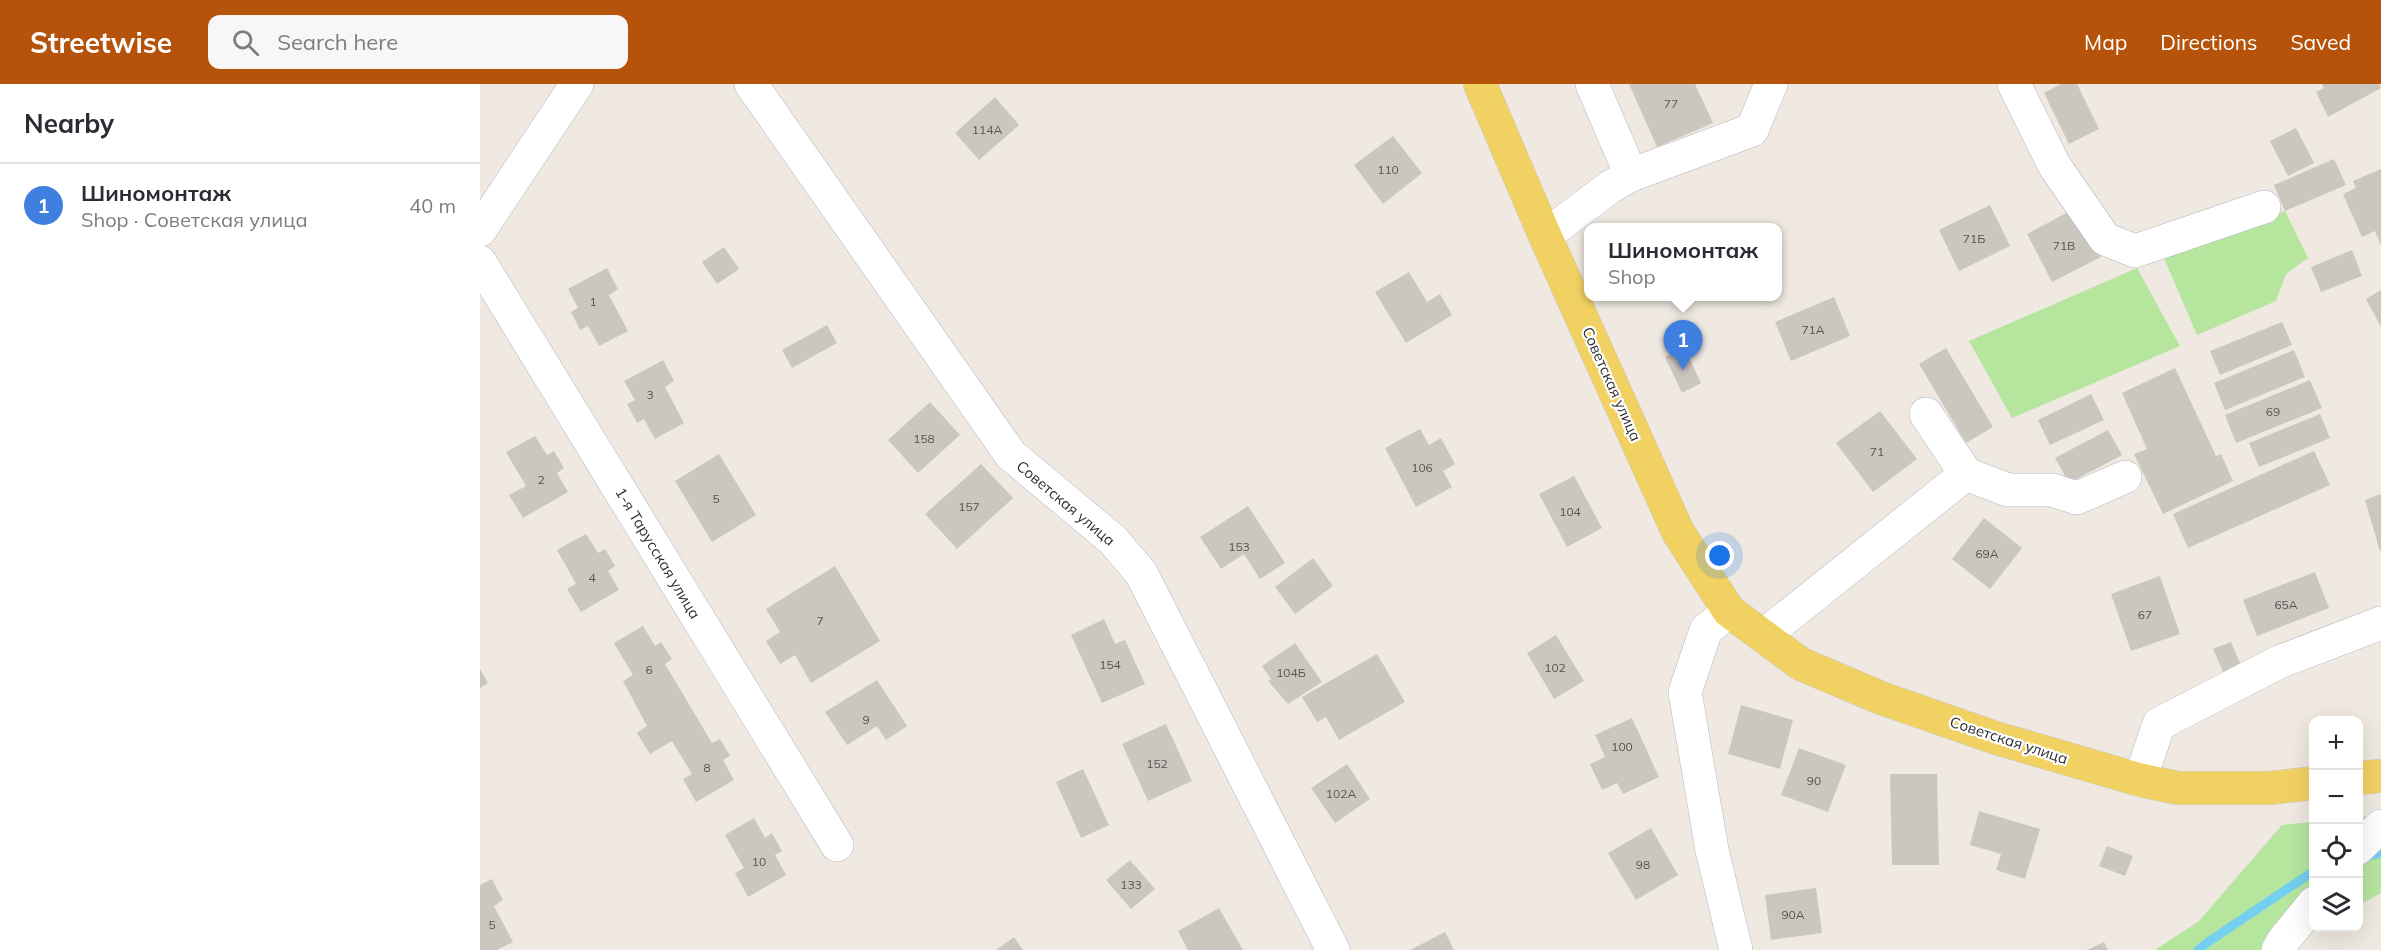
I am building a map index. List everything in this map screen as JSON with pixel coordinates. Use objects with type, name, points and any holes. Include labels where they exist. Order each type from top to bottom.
[{"type":"main road","name":"Советская улица","points":[[1480,84],[1545,236],[1678,532],[1729,611],[1801,664],[1881,698],[1995,738],[2139,780],[2178,788],[2270,788],[2309,783]]},
{"type":"main road","points":[[2363,778],[2381,776]]},
{"type":"street","points":[[480,230],[577,84]]},
{"type":"street","name":"Советская улица","points":[[752,84],[1011,455],[1113,540],[1141,573],[1333,950]]},
{"type":"street","points":[[1592,84],[1631,175]]},
{"type":"street","points":[[1545,236],[1610,187],[1631,175],[1752,130],[1771,84]]},
{"type":"street","points":[[2014,84],[2054,165],[2105,238],[2135,251],[2264,207]]},
{"type":"street","name":"1-я Тарусская улица","points":[[480,262],[837,845]]},
{"type":"street","points":[[1926,414],[1966,474],[2008,489],[2052,490],[2077,498],[2125,477]]},
{"type":"street","points":[[1763,636],[1966,474]]},
{"type":"street","points":[[1729,611],[1706,630],[1685,692],[1712,850],[1736,950]]},
{"type":"street","points":[[2139,780],[2159,724],[2279,662],[2381,623]]},
{"type":"street","points":[[2278,950],[2309,908]]},
{"type":"green space","points":[[2285,211],[2308,258],[2286,274],[2276,301],[2197,335],[2164,258]]},
{"type":"green space","points":[[2137,268],[2180,346],[2012,418],[1969,341]]},
{"type":"green space","points":[[2381,815],[2381,893],[2363,903],[2363,824],[2363,817]]},
{"type":"green space","points":[[2309,822],[2309,929],[2269,950],[2155,950],[2199,921],[2282,825]]},
{"type":"building","points":[[1629,84],[1695,84],[1713,123],[1657,147]]},
{"type":"building","points":[[2061,84],[2077,84],[2099,129],[2069,144],[2044,93]]},
{"type":"building","points":[[2322,84],[2379,84],[2381,88],[2328,117],[2316,92],[2324,88]]},
{"type":"building","points":[[995,97],[1019,125],[979,160],[955,133]]},
{"type":"building","points":[[2296,128],[2314,163],[2288,176],[2270,141]]},
{"type":"building","points":[[1393,136],[1422,173],[1383,204],[1354,165]]},
{"type":"building","points":[[2334,159],[2346,185],[2285,211],[2274,185]]},
{"type":"building","points":[[2381,169],[2381,245],[2375,231],[2362,237],[2343,194],[2356,188],[2353,181]]},
{"type":"building","points":[[1990,205],[2010,246],[1959,271],[1939,230]]},
{"type":"building","points":[[2076,208],[2101,257],[2052,282],[2027,234]]},
{"type":"building","points":[[724,247],[739,269],[717,284],[702,262]]},
{"type":"building","points":[[2352,250],[2362,276],[2321,292],[2311,267]]},
{"type":"building","points":[[607,268],[618,289],[609,295],[628,331],[599,346],[588,326],[580,330],[571,312],[578,308],[568,289]]},
{"type":"building","points":[[1409,272],[1427,302],[1440,294],[1452,315],[1406,343],[1375,292]]},
{"type":"building","points":[[2381,290],[2381,327],[2366,299]]},
{"type":"building","points":[[1834,297],[1850,336],[1791,361],[1775,322]]},
{"type":"building","points":[[2282,322],[2292,345],[2220,375],[2210,351]]},
{"type":"building","points":[[827,325],[837,343],[792,368],[782,350]]},
{"type":"building","points":[[1684,347],[1701,383],[1682,393],[1665,357]]},
{"type":"building","points":[[1946,348],[1993,427],[1966,443],[1919,364]]},
{"type":"building","points":[[2294,350],[2305,377],[2225,410],[2214,383]]},
{"type":"building","points":[[663,360],[674,381],[665,387],[684,423],[655,439],[644,419],[637,423],[627,404],[635,400],[624,381]]},
{"type":"building","points":[[2175,368],[2216,456],[2221,454],[2233,481],[2163,514],[2134,454],[2147,449],[2122,393]]},
{"type":"building","points":[[2310,380],[2322,408],[2236,443],[2225,415]]},
{"type":"building","points":[[2091,394],[2104,420],[2050,445],[2038,420]]},
{"type":"building","points":[[930,402],[960,435],[918,473],[888,440]]},
{"type":"building","points":[[1880,411],[1917,459],[1873,492],[1836,443]]},
{"type":"building","points":[[2320,414],[2330,438],[2259,467],[2249,443]]},
{"type":"building","points":[[1420,429],[1429,445],[1441,438],[1455,464],[1443,471],[1452,487],[1416,507],[1385,448]]},
{"type":"building","points":[[2108,430],[2122,455],[2069,483],[2055,458]]},
{"type":"building","points":[[535,436],[547,455],[554,451],[564,468],[557,473],[568,492],[523,518],[509,495],[526,486],[506,452]]},
{"type":"building","points":[[2314,451],[2330,485],[2188,548],[2173,514]]},
{"type":"building","points":[[719,454],[756,515],[712,542],[675,481]]},
{"type":"building","points":[[981,464],[1013,498],[957,549],[925,514]]},
{"type":"building","points":[[1574,476],[1602,528],[1567,547],[1539,494]]},
{"type":"building","points":[[2381,494],[2381,551],[2380,551],[2365,500]]},
{"type":"building","points":[[1248,506],[1285,563],[1260,579],[1244,554],[1221,569],[1200,537]]},
{"type":"building","points":[[1984,518],[2022,548],[1990,589],[1952,559]]},
{"type":"building","points":[[586,534],[598,553],[605,549],[615,566],[608,571],[619,590],[581,612],[567,589],[576,584],[557,550]]},
{"type":"building","points":[[1313,558],[1333,586],[1295,614],[1275,587]]},
{"type":"building","points":[[835,566],[880,641],[811,683],[795,655],[780,664],[766,641],[780,632],[766,609]]},
{"type":"building","points":[[2315,572],[2329,608],[2257,636],[2243,600]]},
{"type":"building","points":[[2160,576],[2180,634],[2131,651],[2111,594]]},
{"type":"building","points":[[1104,619],[1115,644],[1125,640],[1145,684],[1102,703],[1071,635]]},
{"type":"building","points":[[643,626],[655,646],[661,642],[672,659],[665,664],[712,743],[720,739],[730,756],[723,760],[734,780],[696,802],[683,779],[692,774],[672,741],[650,754],[637,733],[647,726],[623,681],[633,675],[614,643]]},
{"type":"building","points":[[1556,635],[1584,681],[1554,699],[1527,653]]},
{"type":"building","points":[[2231,642],[2241,665],[2223,672],[2213,649]]},
{"type":"building","points":[[1295,643],[1322,682],[1288,704],[1268,681],[1271,679],[1262,666]]},
{"type":"building","points":[[1377,654],[1405,702],[1339,740],[1326,717],[1317,722],[1302,697]]},
{"type":"building","points":[[480,669],[488,683],[480,688]]},
{"type":"building","points":[[877,680],[907,726],[886,740],[877,726],[847,745],[825,712]]},
{"type":"building","points":[[1741,705],[1793,720],[1780,769],[1728,754]]},
{"type":"building","points":[[1632,718],[1659,777],[1623,794],[1617,783],[1602,790],[1590,764],[1605,757],[1595,735]]},
{"type":"building","points":[[1166,724],[1192,781],[1148,801],[1122,744]]},
{"type":"building","points":[[1799,748],[1846,765],[1828,812],[1781,795]]},
{"type":"building","points":[[1347,764],[1370,799],[1335,823],[1311,788]]},
{"type":"building","points":[[1083,769],[1109,825],[1081,838],[1056,782]]},
{"type":"building","points":[[1890,774],[1937,774],[1939,865],[1892,865]]},
{"type":"building","points":[[1979,811],[2040,829],[2025,879],[1996,870],[2001,854],[1970,845]]},
{"type":"building","points":[[754,818],[765,838],[772,833],[782,851],[775,855],[786,875],[748,897],[735,873],[744,868],[725,835]]},
{"type":"building","points":[[1651,828],[1678,875],[1636,900],[1608,853]]},
{"type":"building","points":[[2107,846],[2133,856],[2125,876],[2099,866]]},
{"type":"building","points":[[1130,860],[1155,889],[1131,909],[1106,880]]},
{"type":"building","points":[[492,879],[503,900],[494,906],[513,942],[497,950],[480,950],[480,885]]},
{"type":"building","points":[[1816,888],[1822,933],[1771,940],[1765,895]]},
{"type":"building","points":[[1219,908],[1243,950],[1188,950],[1178,931]]},
{"type":"building","points":[[1445,932],[1454,950],[1410,950]]},
{"type":"building","points":[[1014,937],[1023,950],[996,950]]},
{"type":"building","points":[[2104,942],[2108,950],[2087,950]]},
{"type":"waterway","points":[[2364,857],[2381,853]]},
{"type":"waterway","points":[[2198,950],[2309,874]]},
{"type":"place","name":"Шиномонтаж","points":[[1683,370]]}]
